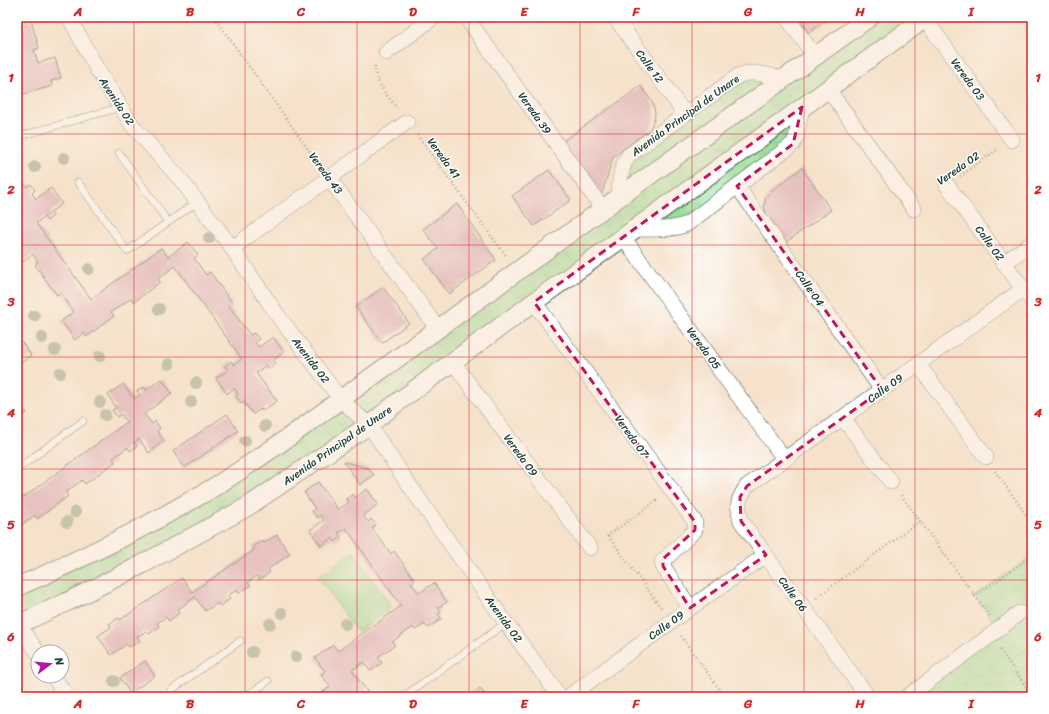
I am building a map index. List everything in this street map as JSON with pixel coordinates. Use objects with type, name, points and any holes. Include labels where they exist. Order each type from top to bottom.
[{"type":"street","name":"Avenida 02","points":[[69,17],[97,69],[132,125],[181,180],[232,248],[276,313],[341,400],[369,425],[506,623],[560,697]]},
{"type":"street","points":[[386,53],[434,17]]},
{"type":"street","name":"Vereda 39","points":[[466,17],[603,209]]},
{"type":"street","name":"Calle 12","points":[[615,17],[685,114]]},
{"type":"street","points":[[786,17],[815,56]]},
{"type":"street","points":[[17,587],[135,532],[198,496],[283,442],[517,271],[870,17]]},
{"type":"street","name":"Avenida Principal de Unare","points":[[18,623],[74,599],[142,565],[247,507],[369,425],[534,302],[926,18]]},
{"type":"street","name":"Vereda 03","points":[[926,18],[1012,140]]},
{"type":"street","name":"Avenida Principal de Unare","points":[[618,198],[624,161],[629,155],[685,114],[743,73],[784,79]]},
{"type":"street","points":[[828,88],[914,209]]},
{"type":"street","points":[[629,233],[679,227],[687,224],[793,144],[796,138],[802,107]]},
{"type":"street","points":[[232,248],[407,122]]},
{"type":"street","name":"Vereda 43","points":[[329,178],[438,329]]},
{"type":"street","name":"Calle 02","points":[[947,185],[1028,295]]},
{"type":"street","name":"Calle 04","points":[[737,186],[882,390]]},
{"type":"street","name":"Vereda 05","points":[[629,233],[785,460]]},
{"type":"street","points":[[1004,263],[1032,243]]},
{"type":"street","name":"Calle 09","points":[[747,486],[918,364],[1028,295]]},
{"type":"street","name":"Vereda 07","points":[[534,302],[695,522],[695,530],[662,562],[663,566],[690,608]]},
{"type":"street","name":"Vereda 09","points":[[453,362],[590,548]]},
{"type":"street","points":[[918,364],[986,458]]},
{"type":"street","points":[[843,418],[891,482]]},
{"type":"street","name":"Calle 06","points":[[747,486],[740,497],[738,509],[741,521],[868,697]]},
{"type":"street","name":"Calle 09","points":[[568,697],[690,608],[766,555]]},
{"type":"street","points":[[907,697],[995,633],[1019,613]]},
{"type":"street","points":[[18,623],[32,644]]},
{"type":"street","points":[[58,684],[67,697]]},
{"type":"lane","points":[[17,137],[121,107]]},
{"type":"lane","points":[[119,153],[168,222]]},
{"type":"lane","points":[[78,182],[127,252],[197,202]]},
{"type":"lane","points":[[17,469],[84,421]]},
{"type":"lane","points":[[403,697],[506,623]]},
{"type":"lane","points":[[174,697],[170,691],[240,641]]},
{"type":"lane","points":[[245,697],[268,681]]},
{"type":"path","name":"Vereda 43","points":[[214,17],[329,178]]},
{"type":"path","name":"Vereda 41","points":[[386,53],[376,63],[375,74],[377,81],[517,271]]},
{"type":"path","name":"Vereda 02","points":[[947,185],[1012,140]]},
{"type":"path","points":[[986,458],[1032,524]]},
{"type":"path","points":[[891,482],[975,596],[1032,695]]},
{"type":"path","points":[[590,548],[672,490]]},
{"type":"path","points":[[803,607],[920,521]]},
{"type":"path","points":[[975,596],[1032,556]]},
{"type":"highlighted area","points":[[802,107],[793,144],[737,186],[882,390],[747,486],[740,497],[741,521],[766,555],[690,608],[663,566],[663,559],[695,530],[695,522],[534,302]]},
{"type":"green space","points":[[870,17],[927,17],[802,107],[798,132],[687,224],[635,229],[247,507],[17,625],[17,587],[198,496],[618,198],[622,167],[738,76],[784,79]]},
{"type":"green space","points":[[353,552],[392,607],[357,632],[318,577]]},
{"type":"green space","points":[[1032,556],[1032,697],[907,697],[999,629],[975,596]]},
{"type":"green space","points":[[1032,645],[1032,695],[1008,662]]},
{"type":"building","points":[[17,17],[30,17],[39,48],[34,50],[38,63],[55,58],[61,78],[51,81],[52,86],[17,96],[18,69]]},
{"type":"building","points":[[798,17],[831,17],[809,33]]},
{"type":"building","points":[[641,86],[652,102],[655,114],[654,120],[651,127],[645,133],[613,157],[601,197],[562,142]]},
{"type":"building","points":[[802,168],[831,210],[786,242],[766,213],[764,205],[766,197],[770,192]]},
{"type":"building","points":[[549,170],[571,200],[534,226],[512,196]]},
{"type":"building","points":[[17,173],[27,187],[31,184],[35,190],[32,193],[36,199],[51,188],[62,204],[50,212],[53,216],[47,221],[44,217],[36,223],[91,299],[161,248],[168,257],[188,242],[198,255],[194,258],[206,275],[210,272],[232,303],[229,306],[250,335],[254,333],[259,339],[255,342],[259,347],[273,337],[284,352],[273,360],[275,364],[269,369],[266,365],[256,373],[277,401],[262,411],[261,409],[253,414],[243,401],[241,403],[236,396],[238,394],[234,388],[227,394],[216,378],[228,370],[225,366],[231,361],[234,365],[242,359],[175,266],[158,279],[160,282],[134,302],[132,298],[111,312],[114,316],[86,337],[84,333],[75,340],[61,321],[74,312],[61,293],[57,295],[35,265],[38,262],[33,254],[23,262],[17,254],[17,245],[23,240],[19,235],[17,237],[17,213],[22,210],[17,203]]},
{"type":"building","points":[[457,204],[496,260],[449,294],[424,259],[438,249],[423,229]]},
{"type":"building","points":[[383,287],[409,323],[382,343],[356,307]]},
{"type":"building","points":[[17,336],[31,355],[17,366]]},
{"type":"building","points":[[162,379],[172,393],[144,414],[152,424],[155,421],[160,428],[157,431],[164,441],[149,453],[139,439],[134,443],[137,446],[130,451],[128,447],[113,458],[115,462],[85,484],[82,480],[65,493],[68,496],[37,519],[35,515],[18,527],[17,502],[127,422],[121,414],[117,417],[112,410],[116,408],[108,395],[123,384],[134,399],[140,395],[137,391],[144,387],[146,390]]},
{"type":"building","points":[[17,400],[27,413],[17,420]]},
{"type":"building","points":[[227,414],[238,431],[184,468],[173,451]]},
{"type":"building","points":[[344,462],[368,468],[374,475],[360,485]]},
{"type":"building","points":[[318,482],[338,510],[349,502],[346,499],[353,494],[355,498],[367,489],[378,504],[363,516],[368,522],[371,519],[376,525],[372,528],[391,554],[394,551],[415,580],[411,583],[419,593],[434,583],[447,602],[438,608],[441,612],[438,614],[441,619],[428,628],[424,624],[415,630],[413,627],[392,642],[395,645],[378,657],[382,663],[370,671],[364,662],[352,670],[371,697],[322,697],[320,694],[330,687],[321,674],[325,671],[315,658],[333,645],[338,651],[401,606],[346,528],[338,533],[341,537],[335,542],[332,538],[321,546],[310,530],[324,520],[320,515],[317,518],[312,511],[315,509],[304,492]]},
{"type":"building","points":[[277,535],[290,554],[268,569],[270,572],[259,580],[257,576],[248,582],[250,586],[239,593],[237,589],[228,596],[230,599],[220,606],[218,603],[205,611],[195,597],[177,610],[179,613],[169,621],[166,617],[157,623],[159,627],[149,634],[146,631],[137,637],[140,641],[129,647],[127,644],[111,655],[98,636],[111,627],[109,624],[119,618],[120,620],[182,578],[192,592],[254,550],[252,547],[262,541],[264,543]]},
{"type":"building","points":[[145,661],[155,676],[130,693],[120,678]]},
{"type":"building","points":[[480,688],[487,697],[468,697]]}]
